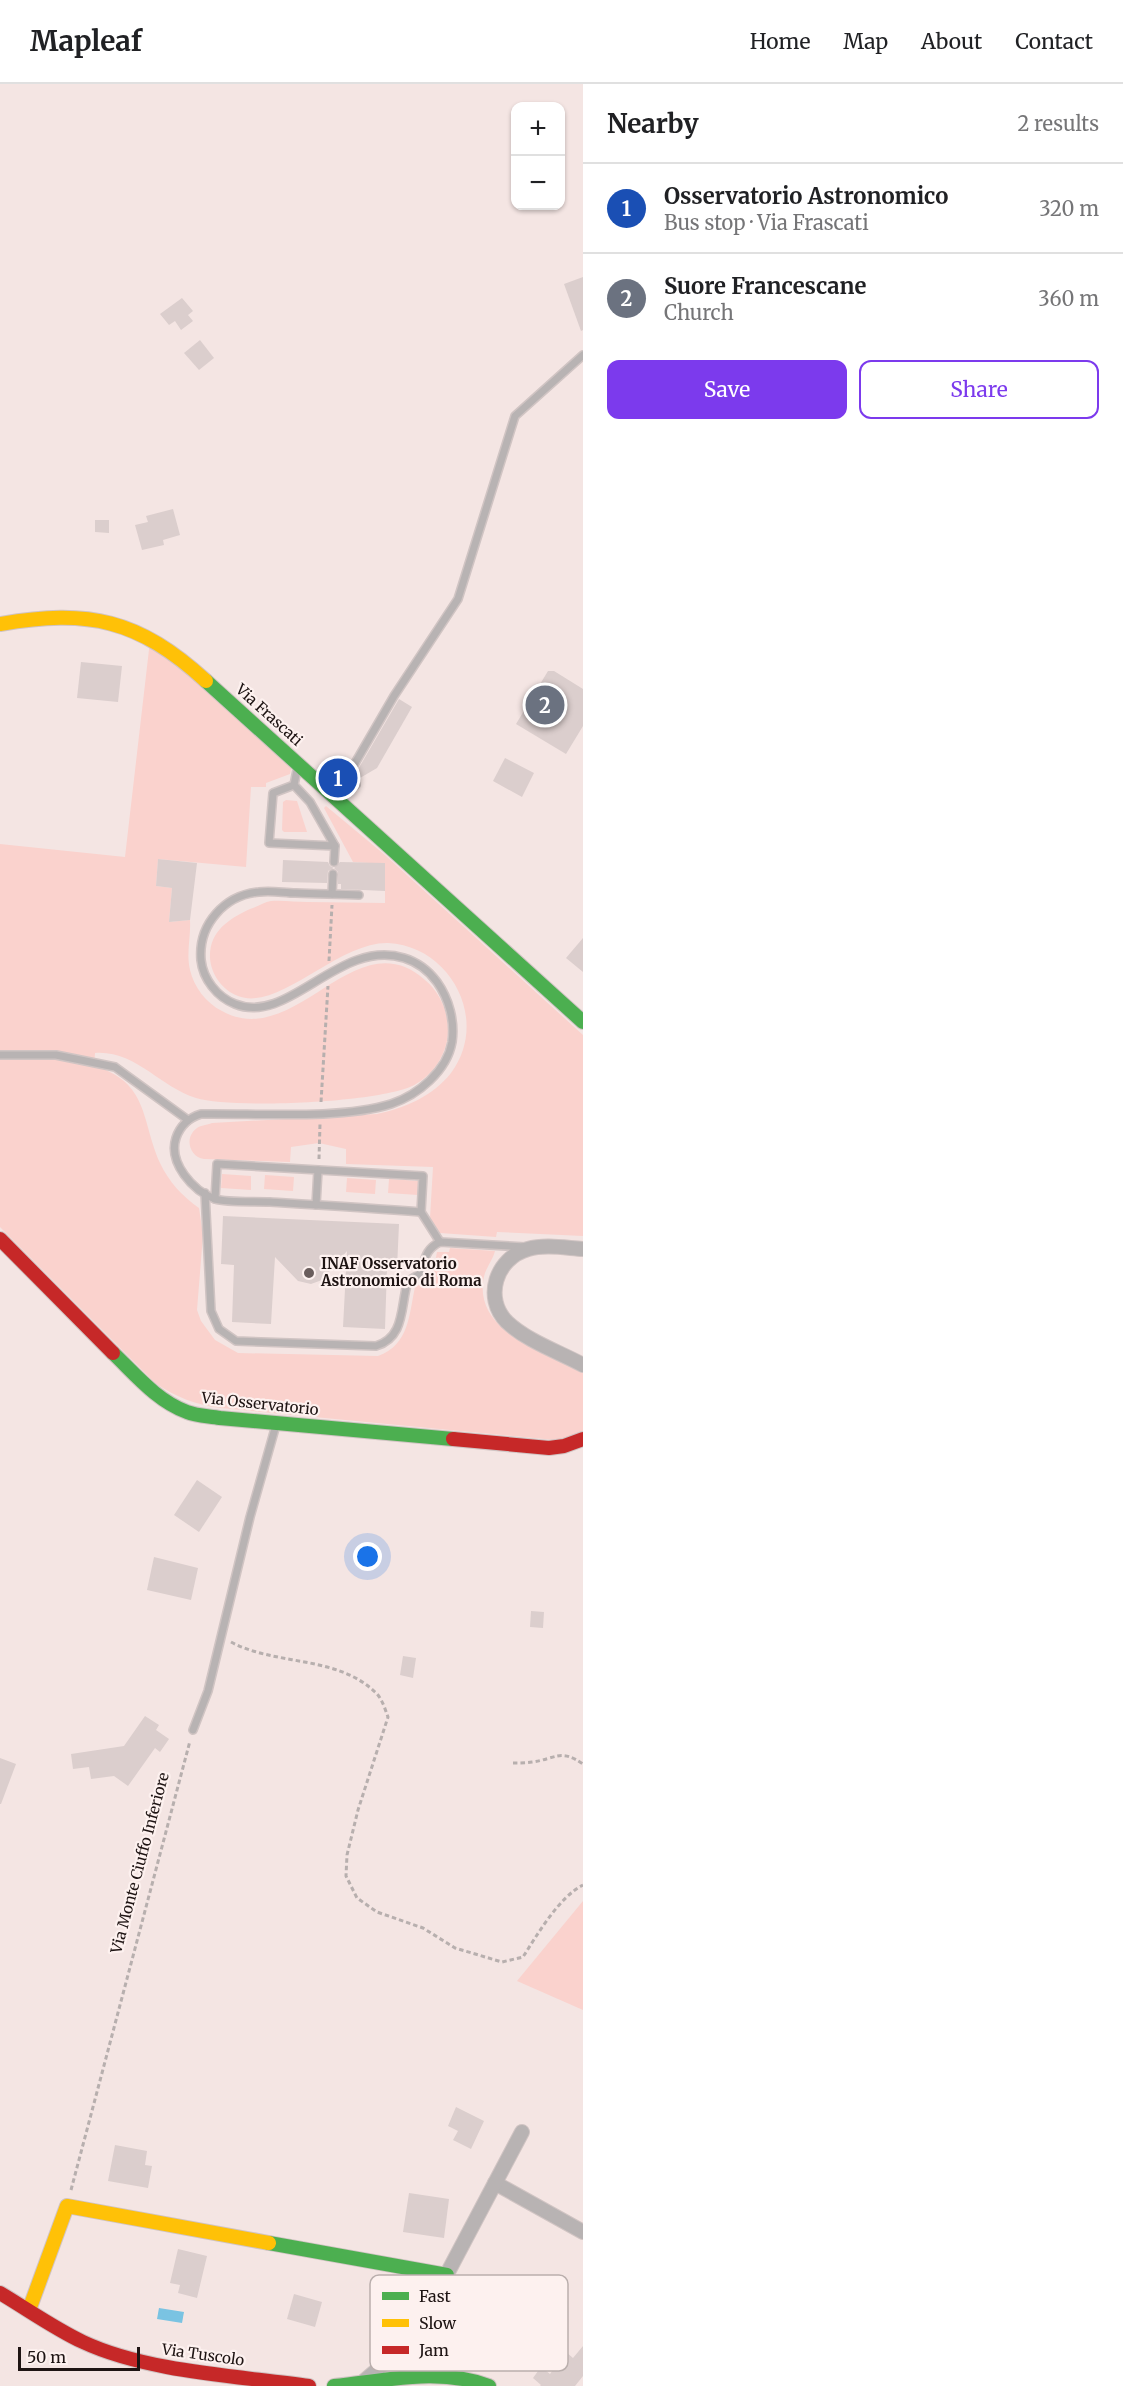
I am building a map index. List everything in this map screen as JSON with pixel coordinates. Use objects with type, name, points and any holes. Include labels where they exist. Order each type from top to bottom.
[{"type":"street","name":"Via Frascati","points":[[0,624],[36,618],[81,617],[103,620],[132,629],[160,645],[190,666],[583,1022]]},
{"type":"street","name":"Via Osservatorio","points":[[0,1239],[130,1372],[168,1403],[197,1415],[549,1448],[564,1446],[583,1439]]},
{"type":"street","points":[[583,1249],[536,1247],[519,1252],[500,1270],[493,1293],[496,1306],[516,1329],[583,1365]]},
{"type":"street","points":[[29,2310],[67,2206],[447,2275],[522,2132]]},
{"type":"street","points":[[495,2183],[583,2232]]},
{"type":"street","name":"Via Tuscolo","points":[[0,2293],[83,2342],[123,2357],[163,2366],[309,2386]]},
{"type":"street","points":[[360,2384],[376,2371]]},
{"type":"street","points":[[334,2386],[434,2377],[467,2379],[489,2386]]},
{"type":"lane","points":[[335,797],[356,785],[351,770],[394,696],[458,598],[515,416],[583,355]]},
{"type":"lane","points":[[294,785],[298,764]]},
{"type":"lane","points":[[294,785],[273,793],[269,843],[335,846]]},
{"type":"lane","points":[[294,785],[310,802],[335,846],[334,862]]},
{"type":"lane","points":[[332,894],[333,874]]},
{"type":"lane","points":[[359,895],[258,891],[230,901],[214,914],[206,928],[201,948],[202,969],[212,986],[232,1003],[247,1008],[274,1004],[348,963],[370,956],[393,956],[410,960],[424,968],[438,984],[448,1003],[453,1030],[452,1045],[443,1064],[430,1080],[414,1093],[380,1107],[321,1113],[201,1114],[188,1119],[183,1125],[175,1139],[175,1156],[181,1172],[215,1199],[421,1212]]},
{"type":"lane","points":[[0,1055],[56,1055],[115,1067],[188,1119]]},
{"type":"lane","points":[[215,1199],[217,1164],[423,1176],[421,1212],[440,1242]]},
{"type":"lane","points":[[316,1205],[318,1170]]},
{"type":"lane","points":[[205,1193],[211,1311],[219,1329],[236,1341],[376,1346],[392,1337],[400,1325],[408,1281],[420,1274],[427,1252],[440,1242],[536,1247]]},
{"type":"lane","points":[[192,1730],[208,1691],[250,1517],[276,1423]]},
{"type":"path","points":[[318,1170],[332,894]]},
{"type":"path","points":[[221,1637],[247,1650],[306,1662],[352,1675],[377,1693],[388,1717],[358,1810],[347,1855],[346,1876],[357,1898],[377,1912],[423,1928],[455,1948],[502,1962],[523,1958],[554,1912],[577,1888],[583,1885]]},
{"type":"path","name":"Via Monte Ciuffo Inferiore","points":[[67,2206],[192,1730]]},
{"type":"path","points":[[513,1763],[534,1762],[566,1754],[583,1764]]},
{"type":"shaded area","points":[[150,641],[292,765],[290,774],[266,783],[266,787],[251,787],[246,867],[158,859],[156,886],[172,888],[169,922],[190,920],[189,964],[194,982],[201,994],[222,1011],[249,1019],[275,1015],[350,973],[374,964],[399,965],[425,980],[437,993],[448,1024],[447,1041],[443,1054],[432,1071],[422,1080],[399,1091],[342,1100],[241,1103],[196,1098],[183,1093],[123,1057],[95,1053],[94,1066],[112,1073],[134,1092],[160,1163],[176,1188],[199,1208],[203,1235],[197,1310],[201,1321],[215,1340],[238,1353],[378,1356],[396,1345],[402,1337],[409,1318],[415,1287],[432,1278],[437,1252],[449,1252],[450,1248],[495,1251],[483,1281],[485,1304],[493,1318],[504,1329],[583,1369],[583,1434],[555,1440],[221,1408],[186,1400],[155,1383],[0,1227],[0,844],[125,857]]},
{"type":"shaded area","points":[[297,801],[307,832],[284,832],[282,830],[283,802]]},
{"type":"shaded area","points":[[326,806],[385,855],[583,1035],[583,1236],[497,1232],[496,1237],[440,1233],[430,1218],[433,1167],[346,1164],[346,1149],[319,1143],[291,1147],[290,1162],[204,1159],[192,1151],[190,1136],[199,1127],[212,1123],[377,1114],[398,1108],[418,1100],[436,1088],[451,1073],[462,1053],[466,1031],[465,1010],[458,990],[446,972],[430,957],[410,947],[388,943],[369,946],[349,953],[290,986],[272,994],[254,998],[232,993],[222,986],[215,975],[210,958],[213,940],[217,933],[235,917],[266,902],[385,903],[385,864],[353,862],[324,808]]},
{"type":"shaded area","points":[[222,1174],[251,1176],[251,1190],[221,1188]]},
{"type":"shaded area","points":[[265,1175],[294,1177],[293,1191],[264,1189]]},
{"type":"shaded area","points":[[347,1178],[376,1180],[375,1194],[346,1192]]},
{"type":"shaded area","points":[[389,1179],[419,1181],[418,1195],[388,1193]]},
{"type":"shaded area","points":[[583,1901],[583,2010],[517,1981]]},
{"type":"water","points":[[159,2308],[184,2312],[182,2323],[157,2319]]},
{"type":"building","points":[[583,277],[583,330],[581,331],[564,284]]},
{"type":"building","points":[[182,298],[193,311],[188,315],[193,321],[181,330],[175,321],[169,325],[160,314]]},
{"type":"building","points":[[200,340],[214,358],[199,370],[184,353]]},
{"type":"building","points":[[173,509],[180,535],[163,540],[164,545],[142,550],[135,525],[148,522],[146,516]]},
{"type":"building","points":[[95,520],[109,520],[109,533],[95,532]]},
{"type":"building","points":[[81,662],[122,666],[118,702],[77,698]]},
{"type":"building","points":[[548,671],[554,671],[583,689],[583,726],[566,754],[516,724]]},
{"type":"building","points":[[399,699],[412,707],[377,768],[360,778],[357,771]]},
{"type":"building","points":[[505,758],[534,773],[522,797],[493,781]]},
{"type":"building","points":[[158,859],[197,863],[190,920],[169,922],[172,888],[156,886]]},
{"type":"building","points":[[283,860],[328,862],[334,868],[328,871],[327,883],[282,882]]},
{"type":"building","points":[[340,862],[385,863],[385,891],[341,889],[341,884],[338,884],[338,872],[334,868]]},
{"type":"building","points":[[583,938],[583,972],[566,958]]},
{"type":"building","name":"INAF Osservatorio Astronomico di Roma","points":[[223,1216],[399,1224],[397,1268],[387,1268],[385,1329],[343,1327],[347,1251],[322,1280],[311,1284],[298,1281],[275,1257],[271,1324],[232,1322],[234,1265],[221,1264]]},
{"type":"building","points":[[197,1480],[222,1497],[199,1532],[174,1515]]},
{"type":"building","points":[[154,1557],[198,1568],[191,1600],[147,1590]]},
{"type":"building","points":[[531,1611],[544,1612],[543,1628],[530,1627]]},
{"type":"building","points":[[403,1656],[416,1658],[413,1678],[400,1675]]},
{"type":"building","points":[[145,1716],[159,1725],[156,1730],[169,1739],[160,1752],[155,1748],[128,1786],[114,1776],[91,1779],[89,1767],[73,1769],[71,1754],[124,1746]]},
{"type":"building","points":[[0,1758],[16,1764],[1,1804],[0,1804]]},
{"type":"building","points":[[456,2107],[484,2121],[471,2149],[453,2140],[458,2131],[448,2126]]},
{"type":"building","points":[[115,2145],[147,2151],[145,2165],[152,2166],[148,2188],[108,2181]]},
{"type":"building","points":[[409,2193],[449,2199],[444,2238],[403,2232]]},
{"type":"building","points":[[178,2249],[207,2256],[197,2298],[178,2293],[180,2285],[170,2283]]},
{"type":"building","points":[[294,2294],[322,2302],[315,2327],[287,2319]]},
{"type":"building","points":[[583,2346],[583,2376],[575,2386],[540,2386],[533,2378],[538,2371],[546,2371],[550,2374],[552,2371],[568,2371],[568,2354],[573,2358]]},
{"type":"traffic: fast","points":[[206,681],[583,1022]]},
{"type":"traffic: fast","points":[[113,1353],[156,1394],[187,1412],[220,1418],[453,1439]]},
{"type":"traffic: fast","points":[[269,2243],[447,2275]]},
{"type":"traffic: fast","points":[[334,2386],[431,2376],[470,2380],[489,2386]]},
{"type":"traffic: slow","points":[[0,624],[60,618],[86,619],[111,624],[158,644],[206,681]]},
{"type":"traffic: slow","points":[[29,2310],[67,2206],[269,2243]]},
{"type":"traffic: jam","points":[[0,1239],[113,1353]]},
{"type":"traffic: jam","points":[[453,1439],[549,1448],[564,1446],[583,1439]]},
{"type":"traffic: jam","points":[[0,2293],[62,2331],[108,2352],[164,2366],[309,2386]]},
{"type":"place","name":"Suore Francescane","points":[[545,705]]},
{"type":"place","name":"Osservatorio Astronomico","points":[[338,778]]},
{"type":"place","name":"INAF Osservatorio Astronomico di Roma","points":[[309,1273]]}]
